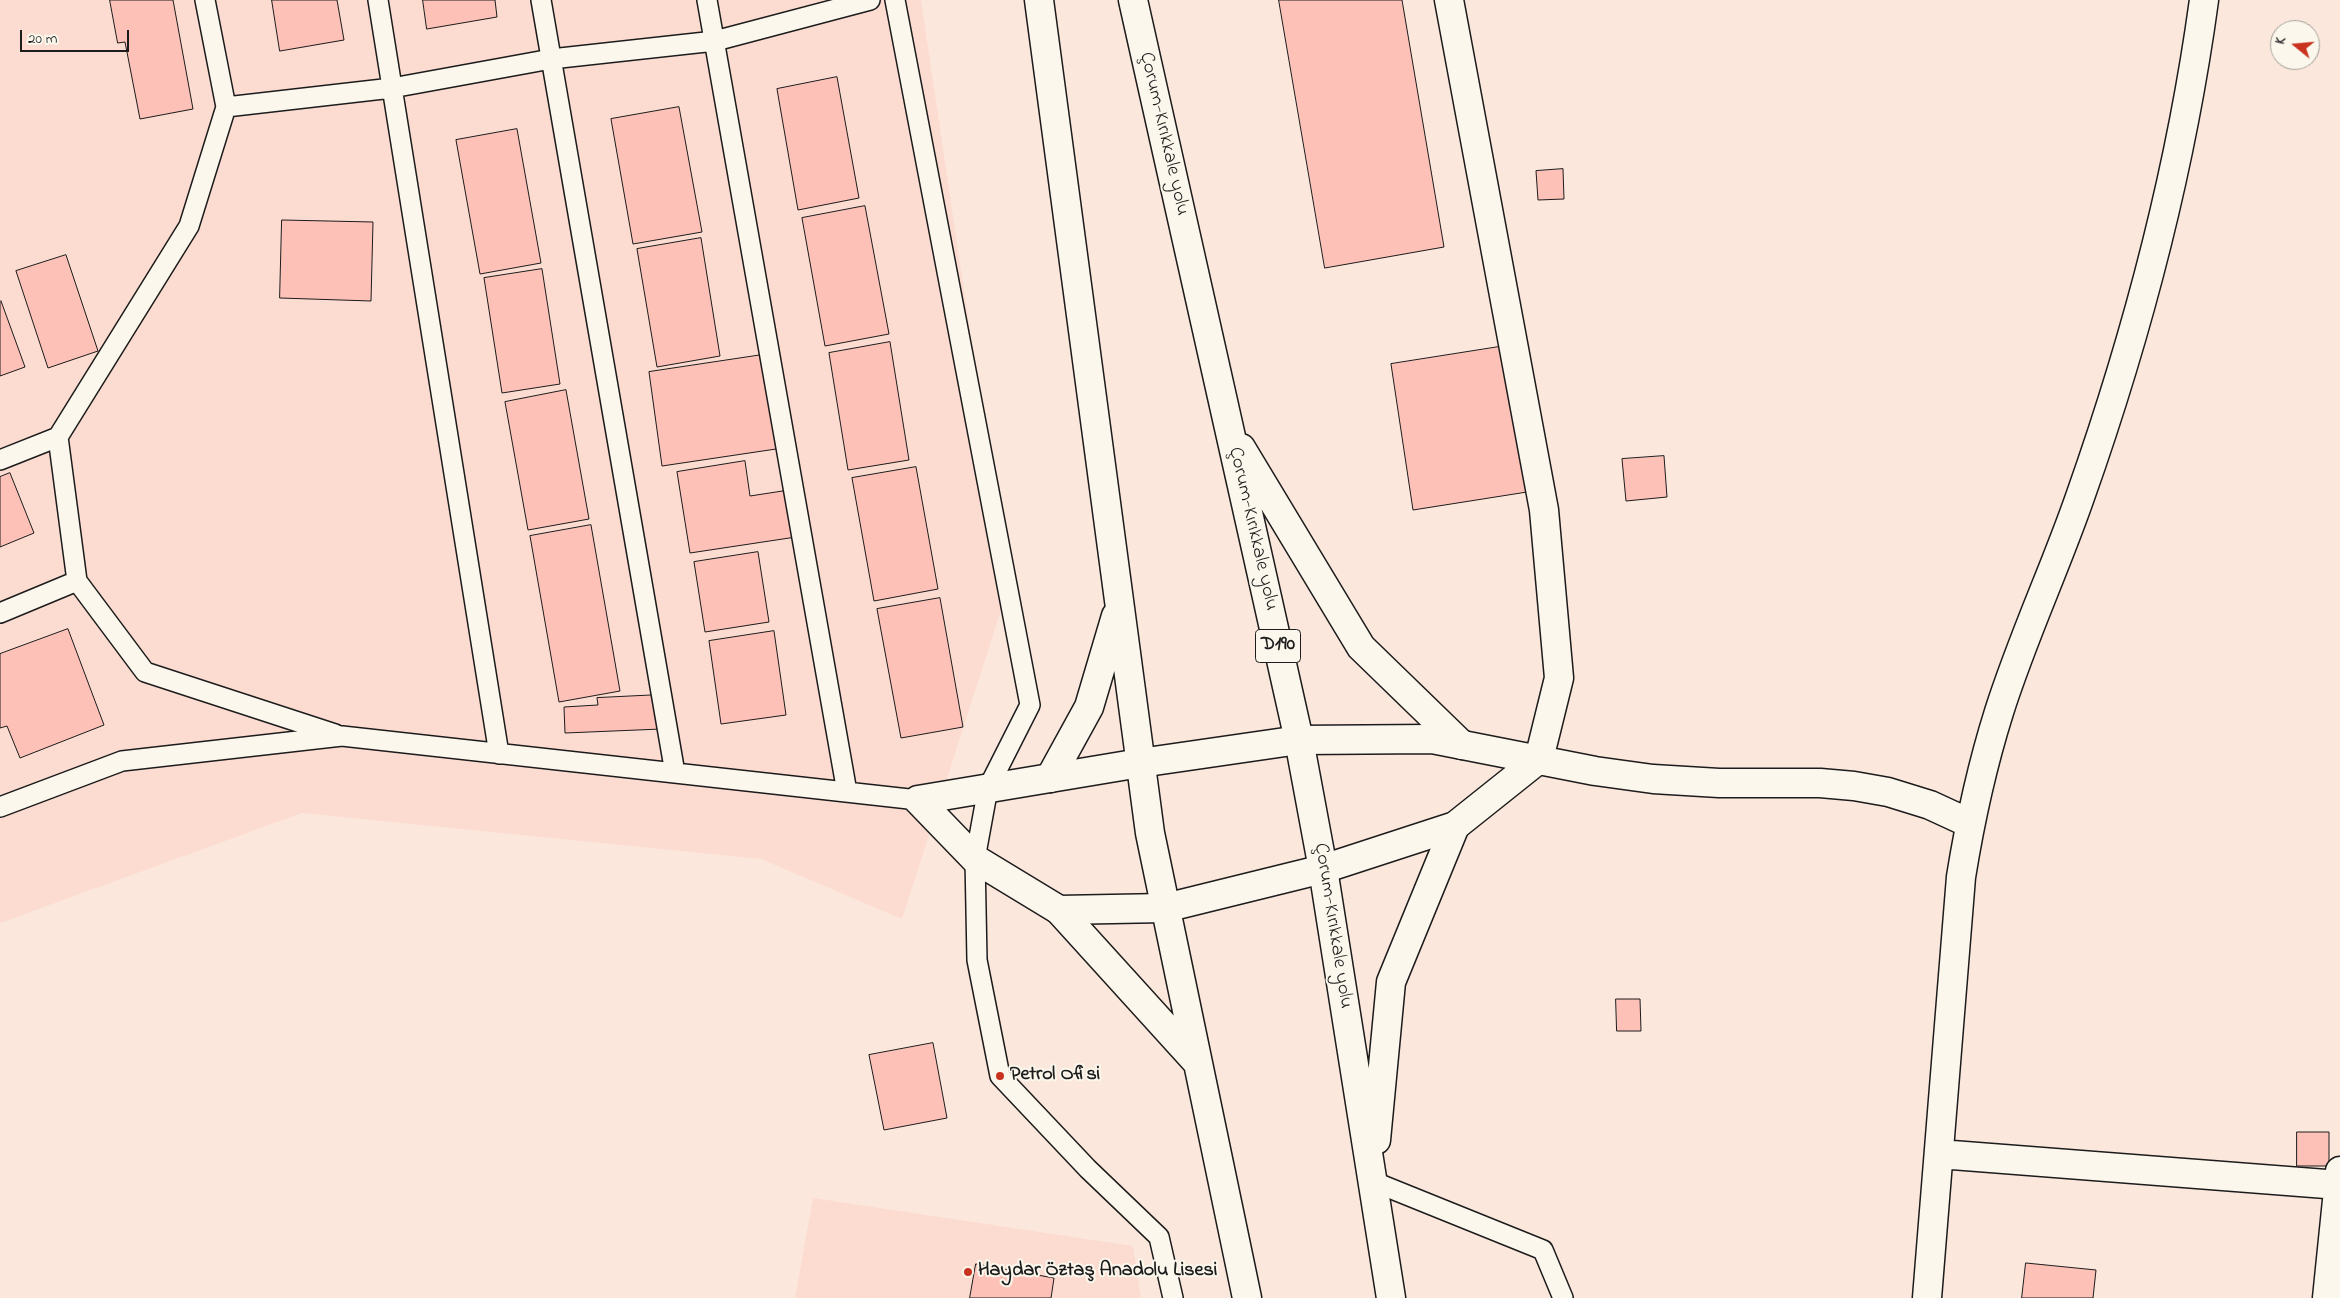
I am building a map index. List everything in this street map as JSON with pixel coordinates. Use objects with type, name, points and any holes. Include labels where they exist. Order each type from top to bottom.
[{"type":"main road","points":[[1038,0],[1150,833],[1247,1298]]},
{"type":"main road","name":"Çorum-Kırıkkale yolu","points":[[1133,0],[1299,740],[1323,869],[1391,1298]]},
{"type":"main road","points":[[1060,910],[1165,908],[1323,869],[1455,826],[1539,759],[1559,678],[1544,510],[1449,0]]},
{"type":"main road","points":[[1927,1298],[1960,877],[1970,822],[1982,769],[2000,710],[2080,499],[2136,325],[2185,113],[2204,0]]},
{"type":"main road","points":[[1230,428],[1361,647],[1462,745]]},
{"type":"main road","points":[[1050,778],[1089,707],[1119,605]]},
{"type":"main road","points":[[918,800],[1140,763],[1299,740],[1432,739],[1595,771],[1652,779],[1719,783],[1820,783],[1854,786],[1888,792],[1930,805],[1970,822]]},
{"type":"main road","points":[[918,800],[975,859],[1060,910],[1198,1062]]},
{"type":"main road","points":[[1372,1181],[1391,982],[1455,826]]},
{"type":"main road","points":[[1939,1154],[2339,1178],[2327,1298]]},
{"type":"lane","points":[[0,460],[58,437],[190,226],[226,108],[205,0]]},
{"type":"lane","points":[[378,0],[498,754]]},
{"type":"lane","points":[[541,0],[675,773]]},
{"type":"lane","points":[[708,0],[847,792]]},
{"type":"lane","points":[[226,108],[392,88],[551,59],[715,40],[870,0]]},
{"type":"lane","points":[[895,0],[1030,705],[988,788],[975,859],[977,960],[1000,1076],[1088,1169],[1159,1237],[1173,1298]]},
{"type":"lane","points":[[58,437],[77,581],[145,672],[342,736],[918,800]]},
{"type":"lane","points":[[0,613],[77,581]]},
{"type":"lane","points":[[0,807],[122,761],[342,736]]},
{"type":"lane","points":[[1372,1181],[1543,1250],[1563,1298]]},
{"type":"shaded area","points":[[0,0],[921,0],[1008,588],[902,919],[761,859],[302,813],[0,923]]},
{"type":"shaded area","name":"Haydar Öztaş Anadolu Lisesi","points":[[813,1198],[1133,1246],[1141,1298],[795,1298]]},
{"type":"building","points":[[110,0],[173,0],[193,109],[140,119],[125,42],[118,43]]},
{"type":"building","points":[[272,0],[337,0],[344,40],[280,51]]},
{"type":"building","points":[[423,0],[495,0],[497,17],[427,29]]},
{"type":"building","points":[[1279,0],[1402,0],[1444,247],[1325,268]]},
{"type":"building","points":[[837,77],[859,198],[798,210],[777,89]]},
{"type":"building","points":[[679,107],[702,232],[633,244],[611,119]]},
{"type":"building","points":[[517,129],[541,263],[480,274],[456,140]]},
{"type":"building","points":[[1563,169],[1564,199],[1538,200],[1536,171]]},
{"type":"building","points":[[865,206],[889,334],[825,346],[802,218]]},
{"type":"building","points":[[282,220],[373,222],[371,301],[280,298]]},
{"type":"building","points":[[701,238],[720,356],[657,367],[637,249]]},
{"type":"building","points":[[66,255],[98,351],[48,368],[16,271]]},
{"type":"building","points":[[542,269],[560,384],[502,393],[484,278]]},
{"type":"building","points":[[0,302],[25,367],[0,376]]},
{"type":"building","points":[[890,342],[909,460],[848,470],[829,353]]},
{"type":"building","points":[[1505,346],[1527,492],[1413,510],[1391,364]]},
{"type":"building","points":[[762,355],[776,449],[662,466],[649,372]]},
{"type":"building","points":[[566,390],[589,519],[528,530],[505,402]]},
{"type":"building","points":[[1664,456],[1667,497],[1626,501],[1622,459]]},
{"type":"building","points":[[745,461],[750,496],[789,490],[796,537],[690,553],[677,472]]},
{"type":"building","points":[[916,467],[938,589],[874,601],[852,478]]},
{"type":"building","points":[[10,473],[34,533],[0,547],[0,477]]},
{"type":"building","points":[[591,525],[620,691],[559,702],[530,536]]},
{"type":"building","points":[[758,552],[769,622],[705,632],[694,562]]},
{"type":"building","points":[[940,598],[963,727],[901,738],[877,609]]},
{"type":"building","points":[[68,629],[104,725],[20,758],[7,726],[0,728],[0,654]]},
{"type":"building","points":[[774,631],[786,715],[721,724],[709,641]]},
{"type":"building","points":[[659,695],[661,729],[565,733],[564,707],[598,705],[597,698]]},
{"type":"building","points":[[1616,999],[1640,999],[1641,1031],[1617,1031]]},
{"type":"building","points":[[933,1043],[947,1118],[884,1130],[869,1055]]},
{"type":"building","points":[[2297,1132],[2329,1132],[2329,1166],[2297,1166]]},
{"type":"building","points":[[2026,1263],[2096,1270],[2093,1298],[2022,1298]]},
{"type":"building","points":[[976,1264],[1054,1278],[1051,1298],[970,1298]]},
{"type":"place","name":"Petrol Ofisi","points":[[1000,1076]]},
{"type":"place","name":"Haydar Öztaş Anadolu Lisesi","points":[[968,1272]]}]
